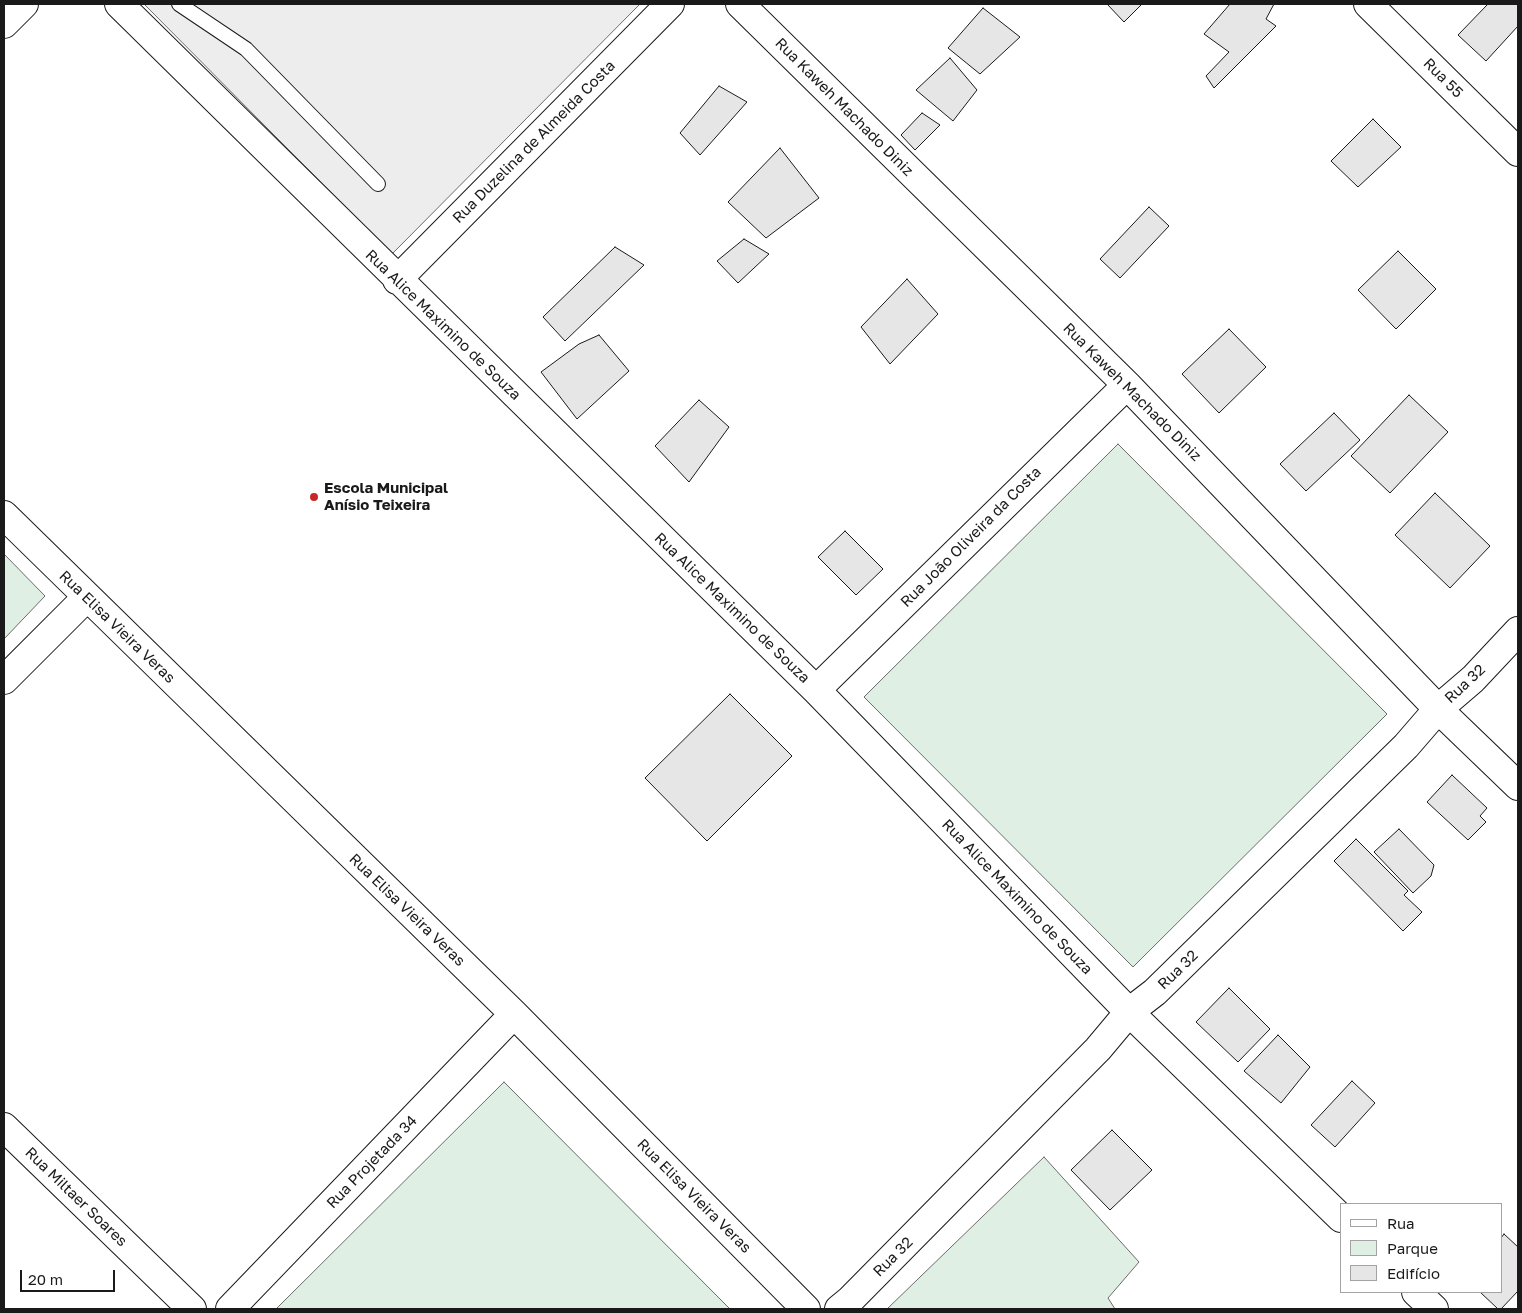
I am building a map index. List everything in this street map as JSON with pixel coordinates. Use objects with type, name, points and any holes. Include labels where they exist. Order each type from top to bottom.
[{"type":"street","points":[[4,24],[24,4]]},
{"type":"street","name":"Rua Alice Maximino de Souza","points":[[118,4],[816,690],[1129,1012],[1340,1217]]},
{"type":"street","name":"Rua Duzelina de Almeida Costa","points":[[397,280],[670,4]]},
{"type":"street","name":"Rua Kaweh Machado Diniz","points":[[740,4],[1127,385],[1438,709],[1518,786]]},
{"type":"street","name":"Rua 55","points":[[1368,4],[1518,152]]},
{"type":"street","name":"Rua João Oliveira da Costa","points":[[816,690],[1127,385]]},
{"type":"street","name":"Rua Elisa Vieira Veras","points":[[4,515],[514,1014],[806,1309]]},
{"type":"street","points":[[4,680],[87,597]]},
{"type":"street","name":"Rua 32","points":[[840,1309],[1098,1049],[1129,1012],[1155,992],[1399,753],[1438,709],[1473,679],[1518,631]]},
{"type":"street","name":"Rua Projetada 34","points":[[230,1309],[514,1014]]},
{"type":"street","name":"Rua Miltaer Soares","points":[[4,1127],[192,1309]]},
{"type":"street","points":[[1417,1293],[1434,1309]]},
{"type":"lane","points":[[179,4],[246,49],[378,184]]},
{"type":"green space","points":[[1118,444],[1387,714],[1133,967],[864,697]]},
{"type":"green space","points":[[4,554],[45,596],[4,639]]},
{"type":"green space","points":[[504,1082],[730,1309],[276,1309]]},
{"type":"green space","points":[[1044,1157],[1139,1262],[1108,1298],[1115,1309],[887,1309]]},
{"type":"shaded area","points":[[144,4],[640,4],[392,254]]},
{"type":"building","points":[[1107,4],[1142,4],[1124,22]]},
{"type":"building","points":[[1230,4],[1274,4],[1266,19],[1276,26],[1214,88],[1206,76],[1229,52],[1204,34]]},
{"type":"building","points":[[1488,4],[1518,4],[1518,26],[1486,61],[1458,35]]},
{"type":"building","points":[[983,8],[1020,37],[980,74],[948,48]]},
{"type":"building","points":[[950,58],[977,90],[953,121],[916,90]]},
{"type":"building","points":[[719,86],[747,102],[700,155],[680,133]]},
{"type":"building","points":[[922,113],[940,125],[915,150],[901,135]]},
{"type":"building","points":[[1373,119],[1401,147],[1358,187],[1331,161]]},
{"type":"building","points":[[780,148],[819,198],[766,238],[728,202]]},
{"type":"building","points":[[1149,207],[1169,226],[1120,278],[1100,259]]},
{"type":"building","points":[[744,239],[769,254],[738,283],[717,261]]},
{"type":"building","points":[[615,247],[644,265],[565,341],[543,317]]},
{"type":"building","points":[[1398,251],[1436,289],[1396,329],[1358,290]]},
{"type":"building","points":[[907,279],[938,314],[890,364],[861,327]]},
{"type":"building","points":[[1229,329],[1266,367],[1219,413],[1182,374]]},
{"type":"building","points":[[599,335],[629,371],[577,419],[541,372],[579,344]]},
{"type":"building","points":[[1409,395],[1448,432],[1390,493],[1351,456]]},
{"type":"building","points":[[699,400],[729,427],[689,482],[655,446]]},
{"type":"building","points":[[1334,413],[1360,440],[1306,491],[1280,464]]},
{"type":"building","points":[[1435,493],[1490,546],[1450,588],[1395,535]]},
{"type":"building","points":[[845,531],[883,569],[856,595],[818,557]]},
{"type":"building","points":[[730,694],[792,756],[707,841],[645,778]]},
{"type":"building","points":[[1452,775],[1487,808],[1480,816],[1486,822],[1468,840],[1427,802]]},
{"type":"building","points":[[1399,829],[1434,865],[1431,876],[1413,893],[1374,852]]},
{"type":"building","points":[[1356,839],[1408,891],[1404,895],[1422,912],[1403,931],[1334,861]]},
{"type":"building","points":[[1229,988],[1270,1029],[1238,1062],[1196,1022]]},
{"type":"building","points":[[1278,1035],[1310,1067],[1281,1103],[1244,1071]]},
{"type":"building","points":[[1352,1081],[1375,1103],[1335,1147],[1311,1125]]},
{"type":"building","points":[[1112,1130],[1152,1170],[1110,1210],[1071,1170]]},
{"type":"building","points":[[1504,1234],[1518,1247],[1518,1291],[1501,1309],[1498,1309],[1481,1293],[1502,1293],[1502,1237]]},
{"type":"place","name":"Escola Municipal Anísio Teixeira","points":[[314,497]]}]
